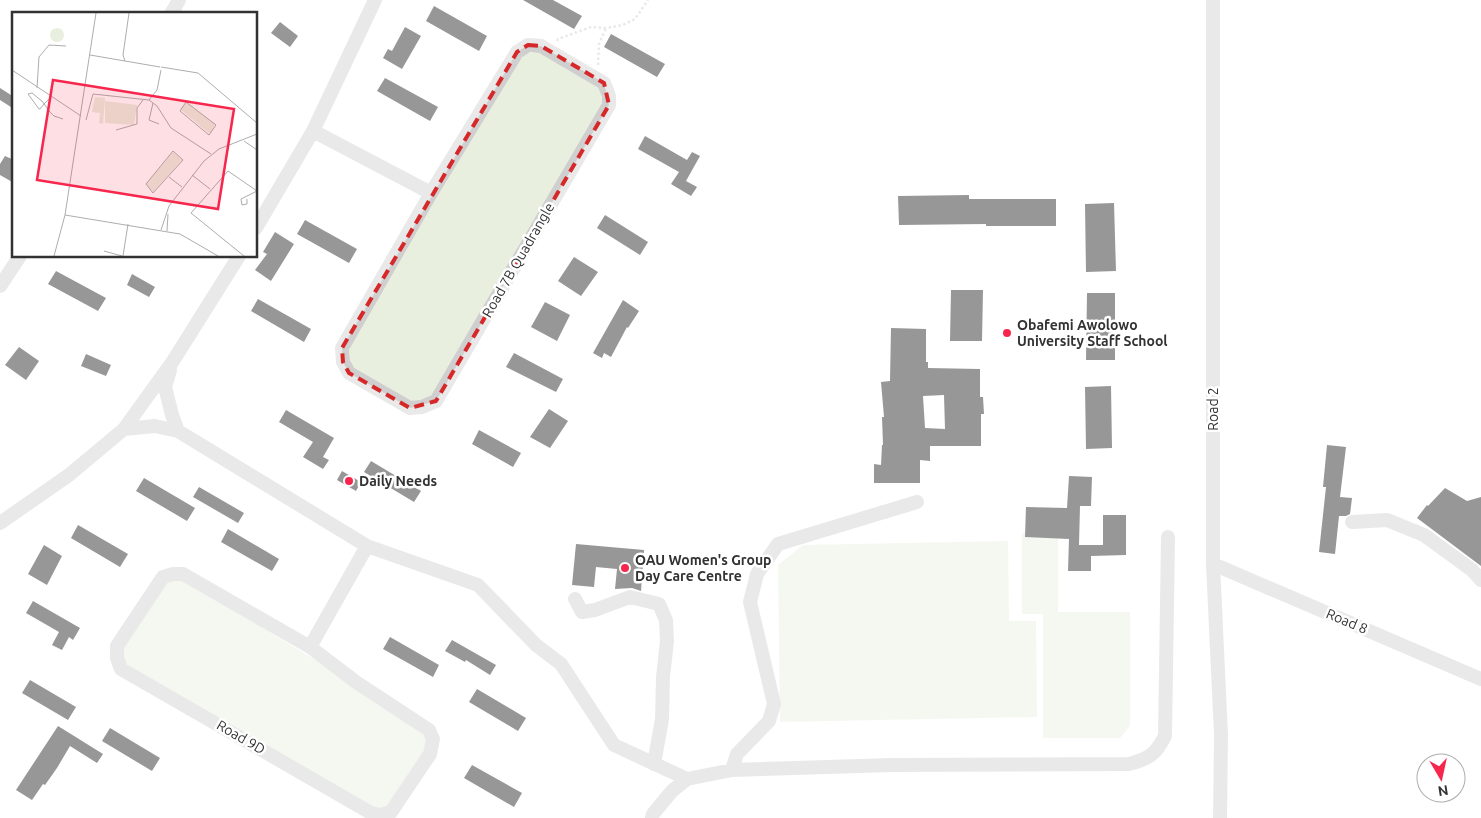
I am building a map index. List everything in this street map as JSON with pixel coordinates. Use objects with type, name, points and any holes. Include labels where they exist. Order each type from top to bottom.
[{"type":"street","points":[[172,12],[180,0]]},
{"type":"street","points":[[258,225],[313,131],[375,0]]},
{"type":"street","name":"Road 2","points":[[1213,0],[1213,564],[1221,735],[1220,818]]},
{"type":"street","name":"Road 7B Quadrangle","points":[[528,45],[541,46],[550,52],[604,83],[609,96],[609,105],[436,401],[422,407],[410,408],[349,374],[343,362],[342,348],[431,193],[517,52],[528,45]]},
{"type":"street","points":[[313,131],[431,193]]},
{"type":"street","points":[[0,286],[19,258]]},
{"type":"street","points":[[0,523],[69,475],[124,429],[173,360],[238,258]]},
{"type":"street","points":[[173,360],[165,387],[178,431]]},
{"type":"street","points":[[124,429],[155,426],[178,431],[367,546],[478,585],[536,645],[561,664],[614,745],[686,779]]},
{"type":"street","points":[[732,770],[737,754],[769,721],[774,704],[750,602],[757,574],[778,544],[917,502]]},
{"type":"street","points":[[1352,522],[1387,520],[1424,535],[1472,570],[1481,580]]},
{"type":"street","points":[[652,818],[653,814],[672,791],[686,779],[732,770],[892,764],[1129,764],[1144,760],[1158,750],[1165,736],[1168,537]]},
{"type":"street","points":[[310,647],[367,546]]},
{"type":"street","name":"Road 8","points":[[1213,564],[1480,676]]},
{"type":"street","name":"Road 9D","points":[[173,574],[183,574],[310,647],[356,682],[429,730],[433,740],[430,754],[391,812],[380,815],[372,813],[121,668],[117,658],[117,646],[163,577],[173,574]]},
{"type":"street","points":[[575,599],[582,612],[595,610],[630,597],[659,604],[666,620],[667,641],[663,677],[662,719],[654,764]]},
{"type":"path","points":[[550,52],[558,39],[591,27],[606,28],[623,25],[635,18],[648,0]]},
{"type":"path","points":[[596,79],[600,44],[606,28]]},
{"type":"highlighted area","points":[[528,45],[541,46],[604,83],[609,105],[436,401],[410,408],[349,373],[343,362],[342,348],[517,52]]},
{"type":"green space","points":[[539,52],[599,87],[604,106],[433,398],[410,403],[350,367],[349,345],[515,62],[527,53]]},
{"type":"green space","points":[[1022,533],[1058,533],[1058,612],[1130,612],[1130,726],[1120,738],[1043,738],[1043,614],[1022,614]]},
{"type":"green space","points":[[1008,541],[1009,621],[1036,621],[1037,717],[780,722],[778,565],[803,545]]},
{"type":"green space","points":[[182,579],[327,667],[427,737],[427,750],[389,808],[379,810],[130,669],[122,655],[123,648],[132,629],[166,580]]},
{"type":"building","points":[[523,0],[553,0],[582,16],[574,29]]},
{"type":"building","points":[[434,6],[487,36],[479,51],[426,21]]},
{"type":"building","points":[[280,22],[298,36],[290,47],[271,33]]},
{"type":"building","points":[[405,27],[421,36],[402,69],[383,58],[388,49],[392,51]]},
{"type":"building","points":[[611,34],[665,64],[657,77],[604,47]]},
{"type":"building","points":[[385,78],[438,107],[430,121],[377,91]]},
{"type":"building","points":[[0,88],[12,96],[12,108],[0,100]]},
{"type":"building","points":[[645,136],[687,160],[692,152],[700,156],[686,181],[697,187],[691,196],[671,184],[679,172],[638,149]]},
{"type":"building","points":[[5,156],[12,159],[12,182],[0,175],[0,164]]},
{"type":"building","points":[[969,195],[969,199],[1056,199],[1056,226],[986,226],[986,224],[899,225],[898,196]]},
{"type":"building","points":[[1114,203],[1116,271],[1086,272],[1085,204]]},
{"type":"building","points":[[605,215],[648,242],[640,255],[597,228]]},
{"type":"building","points":[[305,220],[357,249],[349,263],[297,234]]},
{"type":"building","points":[[275,232],[294,244],[271,281],[255,270],[267,254],[263,252]]},
{"type":"building","points":[[574,257],[598,272],[581,296],[558,281]]},
{"type":"building","points":[[56,271],[106,298],[98,311],[48,284]]},
{"type":"building","points":[[132,274],[155,287],[149,297],[127,285]]},
{"type":"building","points":[[951,290],[983,290],[982,341],[950,341]]},
{"type":"building","points":[[1087,293],[1115,293],[1115,360],[1086,360]]},
{"type":"building","points":[[258,299],[311,329],[304,342],[251,311]]},
{"type":"building","points":[[623,300],[639,311],[627,327],[611,357],[604,353],[602,358],[593,353]]},
{"type":"building","points":[[545,302],[570,315],[557,341],[531,327]]},
{"type":"building","points":[[891,328],[926,329],[926,362],[928,362],[928,368],[980,369],[980,397],[983,397],[984,414],[981,414],[981,446],[930,446],[930,461],[920,460],[920,483],[874,483],[874,464],[881,465],[883,445],[882,417],[884,417],[881,382],[890,381]],"holes":[[[944,395],[945,429],[925,428],[923,396]]]},
{"type":"building","points":[[19,347],[39,361],[26,380],[5,365]]},
{"type":"building","points":[[514,353],[563,379],[556,392],[506,367]]},
{"type":"building","points":[[86,354],[111,365],[106,376],[81,366]]},
{"type":"building","points":[[1111,386],[1112,448],[1086,449],[1085,387]]},
{"type":"building","points":[[549,409],[568,421],[550,448],[530,437]]},
{"type":"building","points":[[286,410],[334,438],[323,457],[329,460],[323,469],[303,457],[313,442],[279,422]]},
{"type":"building","points":[[479,430],[521,453],[513,467],[472,444]]},
{"type":"building","points":[[1327,445],[1346,447],[1340,497],[1352,498],[1350,514],[1339,516],[1335,554],[1319,552],[1326,487],[1323,487]]},
{"type":"building","points":[[371,461],[421,491],[414,502],[364,472]]},
{"type":"building","name":"Daily Needs","points":[[342,471],[361,482],[356,491],[337,480]]},
{"type":"building","points":[[1069,476],[1092,477],[1091,506],[1080,506],[1079,545],[1103,545],[1103,515],[1126,515],[1126,555],[1091,556],[1091,571],[1068,571],[1069,539],[1025,537],[1026,507],[1067,508]]},
{"type":"building","points":[[144,478],[195,508],[187,521],[136,491]]},
{"type":"building","points":[[199,487],[244,513],[238,523],[193,497]]},
{"type":"building","points":[[1445,488],[1467,501],[1481,497],[1481,566],[1417,518],[1427,505]]},
{"type":"building","points":[[78,525],[128,554],[120,567],[71,538]]},
{"type":"building","points":[[228,529],[279,559],[272,571],[221,542]]},
{"type":"building","name":"OAU Women's Group Day Care Centre","points":[[576,544],[644,550],[641,591],[632,588],[615,589],[617,569],[596,567],[594,587],[572,585]]},
{"type":"building","points":[[44,545],[62,556],[47,585],[28,574]]},
{"type":"building","points":[[33,601],[80,628],[73,640],[69,637],[62,650],[52,645],[59,632],[26,613]]},
{"type":"building","points":[[390,637],[439,665],[433,677],[383,649]]},
{"type":"building","points":[[452,640],[496,665],[490,675],[466,660],[465,662],[445,651]]},
{"type":"building","points":[[30,680],[76,707],[68,720],[22,693]]},
{"type":"building","points":[[477,689],[526,718],[518,731],[469,702]]},
{"type":"building","points":[[58,726],[103,754],[97,763],[70,746],[57,768],[32,800],[16,790]]},
{"type":"building","points":[[110,728],[160,758],[152,771],[102,741]]},
{"type":"building","points":[[472,765],[522,793],[514,807],[464,778]]},
{"type":"place","name":"Obafemi Awolowo University Staff School","points":[[1007,333]]},
{"type":"place","name":"Daily Needs","points":[[349,481]]},
{"type":"place","name":"OAU Women's Group Day Care Centre","points":[[625,568]]}]
